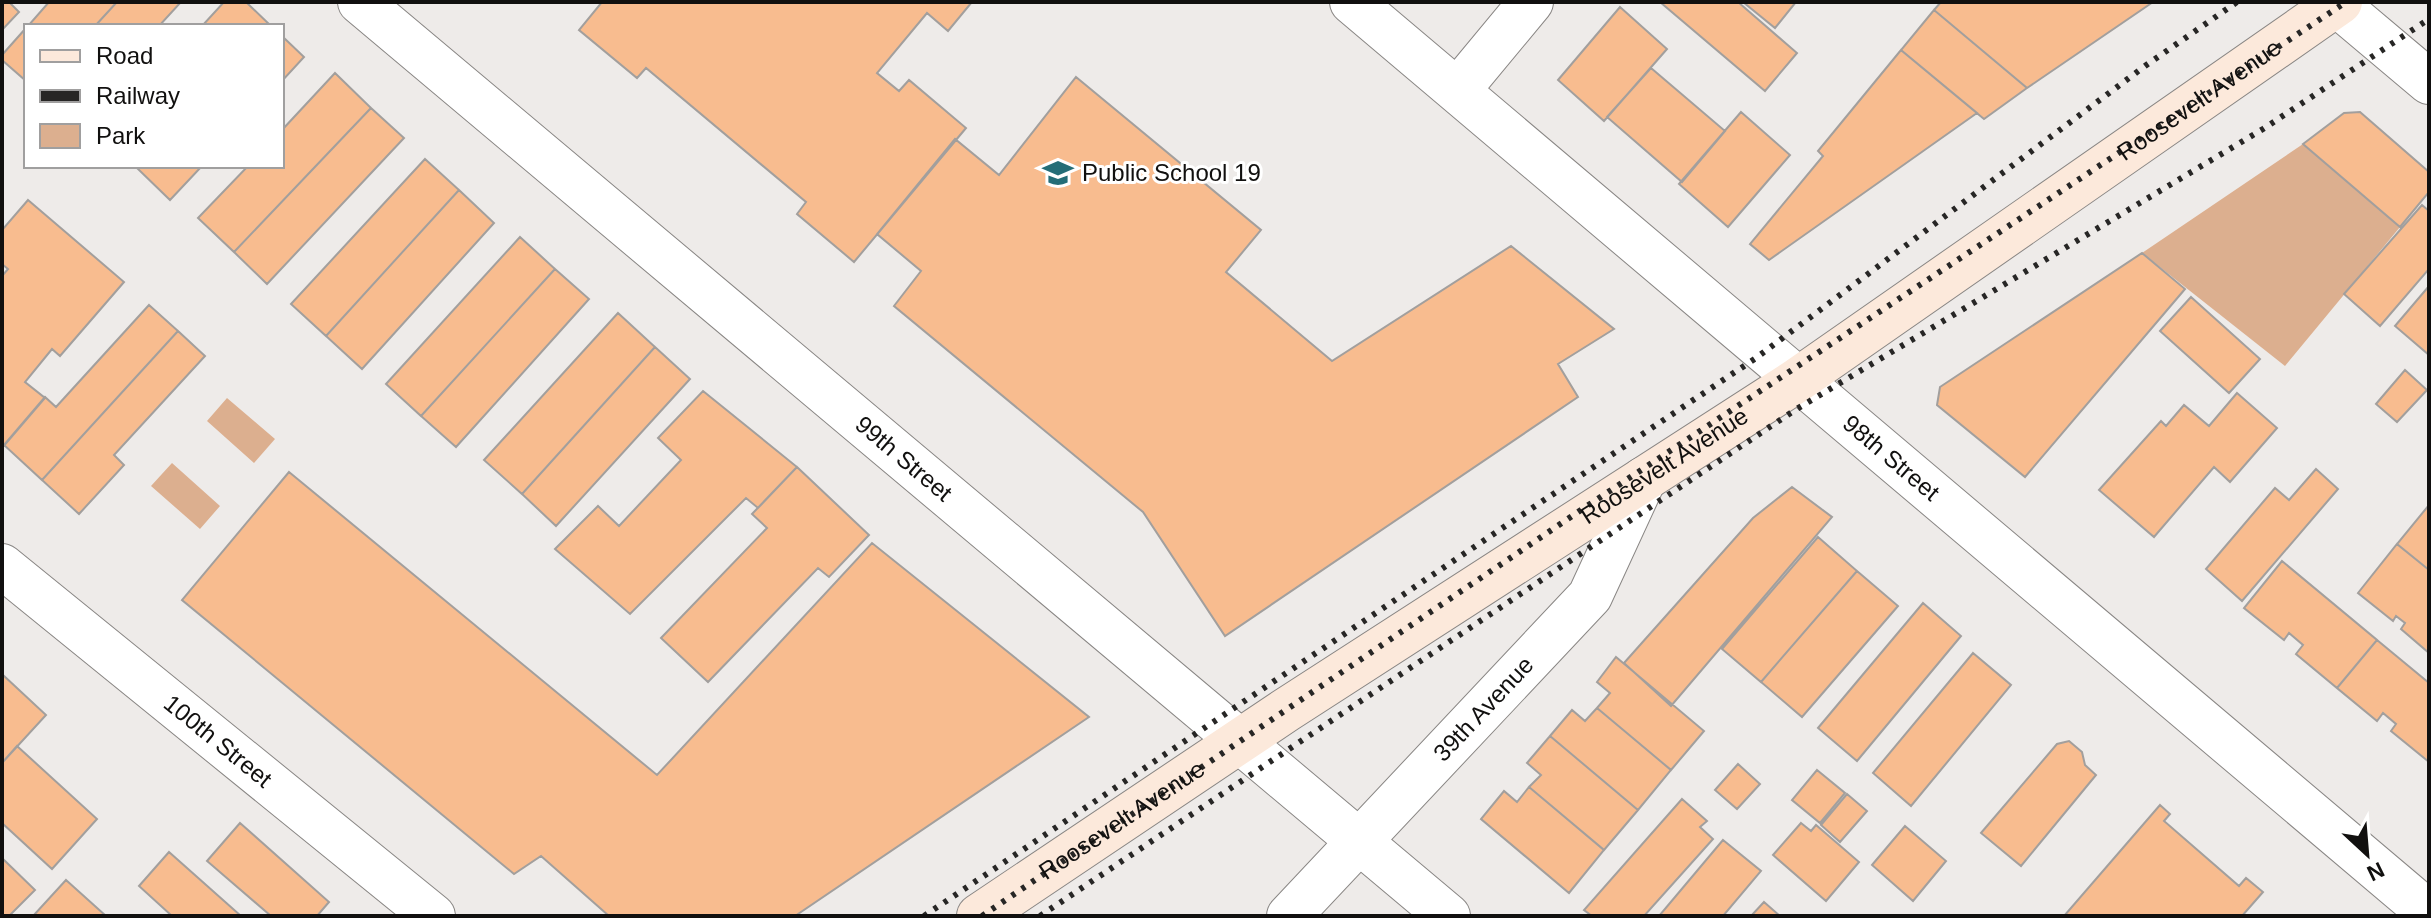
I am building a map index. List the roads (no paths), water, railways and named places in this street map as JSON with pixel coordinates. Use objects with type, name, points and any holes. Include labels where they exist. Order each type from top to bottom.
[{"type":"main road","name":"Roosevelt Avenue","points":[[979,916],[1239,741],[1796,381],[2337,3]]},
{"type":"street","name":"99th Street","points":[[360,2],[1448,916]]},
{"type":"street","name":"98th Street","points":[[1352,2],[1796,381],[2419,903]]},
{"type":"street","points":[[1458,90],[1531,2]]},
{"type":"street","points":[[2337,3],[2429,82]]},
{"type":"street","name":"39th Avenue","points":[[1289,916],[1590,596],[1644,479]]},
{"type":"street","name":"100th Street","points":[[2,566],[433,916]]},
{"type":"railway","points":[[924,916],[1756,358],[2145,66],[2237,2]]},
{"type":"railway","points":[[982,916],[1581,510],[2346,2]]},
{"type":"railway","points":[[1040,916],[1795,410],[2263,129],[2429,19]]},
{"type":"place","name":"Public School 19","points":[[1058,173]]}]
